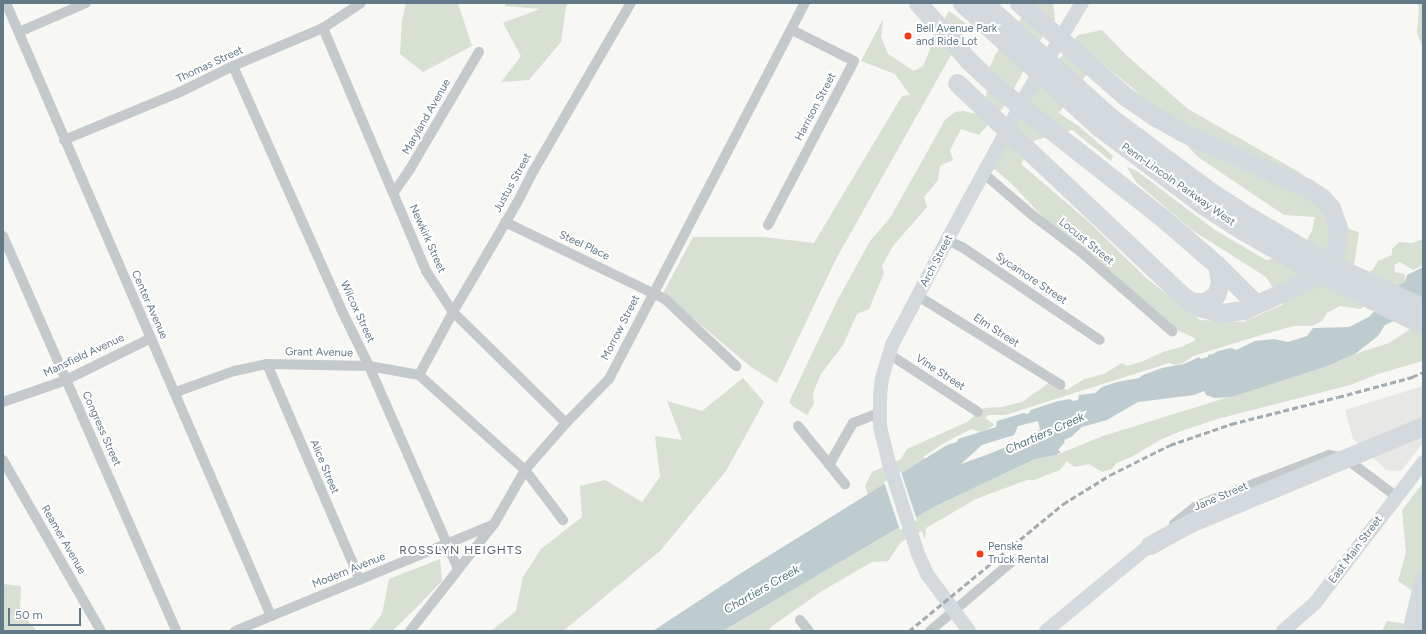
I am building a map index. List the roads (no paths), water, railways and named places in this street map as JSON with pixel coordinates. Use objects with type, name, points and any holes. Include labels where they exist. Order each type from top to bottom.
[{"type":"highway","points":[[918,3],[983,75],[1044,127],[1165,220],[1217,265],[1256,304]]},
{"type":"highway","name":"Penn-Lincoln Parkway West","points":[[962,3],[1072,94],[1110,117],[1175,167],[1235,208],[1285,247],[1348,289],[1423,325]]},
{"type":"highway","name":"Penn-Lincoln Parkway West","points":[[984,3],[1072,94]]},
{"type":"highway","points":[[957,83],[1191,302],[1206,310],[1222,313],[1237,312],[1311,279],[1323,271],[1335,252],[1338,236],[1336,222],[1326,202],[1307,188],[1186,134],[1155,117],[1125,96],[1019,3]]},
{"type":"highway","name":"Penn-Lincoln Parkway West","points":[[1285,247],[1323,260],[1423,308]]},
{"type":"highway","points":[[1191,302],[1205,302],[1216,295],[1220,283],[1217,265]]},
{"type":"highway","points":[[1150,545],[1190,523],[1423,426]]},
{"type":"highway","points":[[1411,631],[1423,582]]},
{"type":"highway","points":[[1411,631],[1423,604]]},
{"type":"street","name":"Center Avenue","points":[[6,3],[64,140],[176,392],[271,616]]},
{"type":"street","points":[[19,32],[86,3]]},
{"type":"street","name":"Thomas Street","points":[[64,140],[180,92],[233,66],[323,28],[361,3]]},
{"type":"street","name":"Justus Street","points":[[419,375],[453,312],[631,3]]},
{"type":"street","name":"Morrow Street","points":[[410,631],[494,524],[525,470],[566,423],[609,379],[805,3]]},
{"type":"street","name":"Arch Street","points":[[969,631],[927,574],[913,540],[889,463],[880,427],[879,413],[882,378],[889,354],[983,173],[1026,95],[1082,3]]},
{"type":"street","name":"Newkirk Street","points":[[323,28],[394,192],[426,271],[453,312],[566,423]]},
{"type":"street","name":"Harrison Street","points":[[768,225],[854,61],[792,30]]},
{"type":"street","name":"Maryland Avenue","points":[[394,192],[410,169],[479,52]]},
{"type":"street","name":"Wilcox Street","points":[[233,66],[341,309],[369,366],[458,569]]},
{"type":"street","name":"Locust Street","points":[[983,173],[1031,214],[1081,252],[1172,331]]},
{"type":"street","name":"Steel Place","points":[[505,222],[665,299],[736,366]]},
{"type":"street","name":"Congress Street","points":[[3,236],[176,631]]},
{"type":"street","name":"Sycamore Street","points":[[948,240],[962,247],[1100,340]]},
{"type":"street","name":"Elm Street","points":[[918,296],[1061,385]]},
{"type":"street","name":"Mansfield Avenue","points":[[3,402],[66,380],[151,338]]},
{"type":"street","name":"Vine Street","points":[[889,354],[978,412]]},
{"type":"street","name":"Grant Avenue","points":[[176,392],[234,371],[267,364],[369,366],[419,375]]},
{"type":"street","name":"Alice Street","points":[[267,364],[360,580]]},
{"type":"street","points":[[419,375],[525,470],[563,520]]},
{"type":"street","points":[[829,465],[853,423],[879,413]]},
{"type":"street","points":[[798,426],[845,484]]},
{"type":"street","name":"Jane Street","points":[[1046,631],[1196,506],[1329,455],[1345,458],[1396,497]]},
{"type":"street","name":"Reamer Avenue","points":[[3,460],[101,631]]},
{"type":"street","name":"East Main Street","points":[[1283,631],[1315,604],[1423,463]]},
{"type":"street","name":"Modern Avenue","points":[[235,631],[494,524]]},
{"type":"street","points":[[930,631],[1015,560]]},
{"type":"street","points":[[800,620],[809,631]]},
{"type":"water","name":"Chartiers Creek","points":[[1423,267],[1423,308],[1385,325],[1378,336],[1355,354],[1325,367],[1231,397],[1215,398],[1206,395],[1204,391],[1194,395],[1138,402],[1107,420],[1082,427],[1071,437],[1064,440],[1065,442],[1058,450],[1061,452],[1056,455],[1035,459],[932,508],[723,631],[653,631],[741,573],[947,445],[957,442],[958,439],[996,427],[997,421],[1024,413],[1028,414],[1031,410],[1058,401],[1070,399],[1073,401],[1078,400],[1079,395],[1095,393],[1102,387],[1117,382],[1139,378],[1162,368],[1184,364],[1199,357],[1201,359],[1208,357],[1208,355],[1218,351],[1231,348],[1236,350],[1255,341],[1274,339],[1288,342],[1307,336],[1313,328],[1349,327],[1369,317],[1397,286],[1405,282],[1407,275]],"holes":[[[1038,421],[1040,429],[1036,434],[961,464],[982,445],[1014,435],[1018,426]]]},
{"type":"railway","points":[[909,631],[1063,504],[1110,475],[1170,445],[1231,424],[1412,377],[1423,372]]},
{"type":"place","name":"Bell Avenue Park and Ride Lot","points":[[908,36]]},
{"type":"place","name":"Penske Truck Rental","points":[[980,554]]},
{"type":"district","name":"ROSSLYN HEIGHTS","points":[[461,551]]}]
